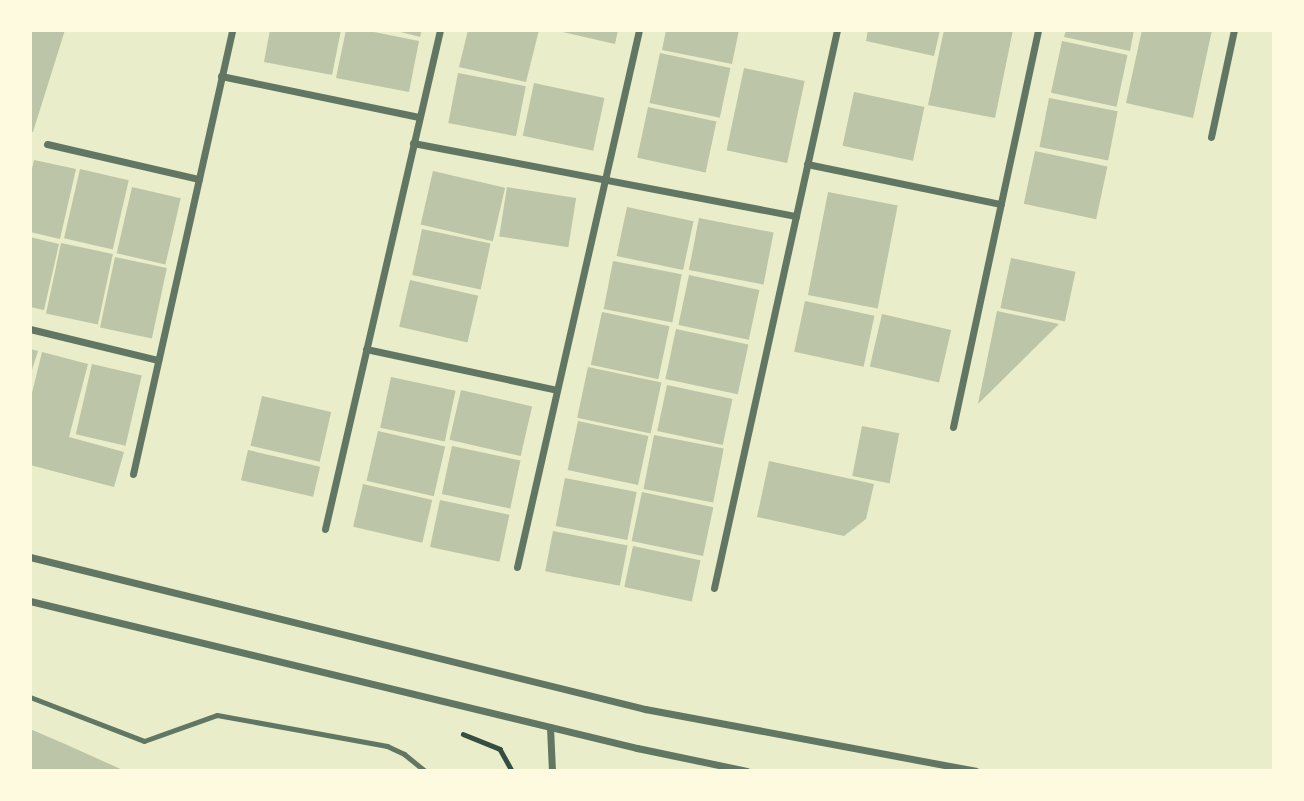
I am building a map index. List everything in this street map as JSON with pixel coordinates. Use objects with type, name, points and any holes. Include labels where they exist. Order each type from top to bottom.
[{"type":"street","points":[[133,474],[232,30]]},
{"type":"street","points":[[326,529],[440,30]]},
{"type":"street","points":[[517,567],[639,30]]},
{"type":"street","points":[[714,589],[837,30]]},
{"type":"street","points":[[953,427],[1038,30]]},
{"type":"street","points":[[1211,137],[1234,30]]},
{"type":"street","points":[[221,76],[419,117]]},
{"type":"street","points":[[413,143],[796,216]]},
{"type":"street","points":[[47,144],[199,179]]},
{"type":"street","points":[[807,164],[1001,204]]},
{"type":"street","points":[[30,329],[158,360]]},
{"type":"street","points":[[366,349],[557,390]]},
{"type":"street","points":[[30,557],[645,709],[975,771]]},
{"type":"street","points":[[30,601],[550,727],[747,771]]},
{"type":"street","points":[[550,727],[552,771]]},
{"type":"lane","points":[[30,696],[144,741],[218,715],[387,746],[404,754],[425,771]]},
{"type":"path","points":[[461,733],[500,749],[512,771]]},
{"type":"building","points":[[30,30],[65,30],[33,132],[30,131]]},
{"type":"building","points":[[270,30],[341,30],[332,75],[264,62]]},
{"type":"building","points":[[346,30],[364,30],[419,41],[409,92],[336,78]]},
{"type":"building","points":[[393,30],[422,30],[420,37]]},
{"type":"building","points":[[468,30],[539,30],[526,82],[459,67]]},
{"type":"building","points":[[554,30],[618,30],[615,44]]},
{"type":"building","points":[[666,30],[739,30],[732,64],[662,50]]},
{"type":"building","points":[[868,30],[940,30],[934,56],[866,41]]},
{"type":"building","points":[[944,30],[1013,30],[995,118],[928,105]]},
{"type":"building","points":[[1066,30],[1134,30],[1130,51],[1064,37]]},
{"type":"building","points":[[1142,30],[1212,30],[1193,118],[1126,103]]},
{"type":"building","points":[[1062,41],[1128,55],[1117,107],[1051,93]]},
{"type":"building","points":[[660,53],[730,68],[720,118],[649,103]]},
{"type":"building","points":[[744,68],[805,81],[787,163],[727,150]]},
{"type":"building","points":[[458,73],[526,86],[516,136],[448,123]]},
{"type":"building","points":[[534,83],[604,98],[593,151],[523,136]]},
{"type":"building","points":[[854,92],[924,107],[913,161],[843,146]]},
{"type":"building","points":[[1049,98],[1118,111],[1108,160],[1039,147]]},
{"type":"building","points":[[648,107],[716,122],[706,172],[637,158]]},
{"type":"building","points":[[1035,151],[1107,166],[1096,219],[1024,204]]},
{"type":"building","points":[[34,160],[76,169],[60,239],[30,232],[30,178]]},
{"type":"building","points":[[80,169],[129,180],[113,249],[64,238]]},
{"type":"building","points":[[433,171],[505,188],[493,241],[421,225]]},
{"type":"building","points":[[132,187],[181,198],[165,265],[117,253]]},
{"type":"building","points":[[507,187],[576,198],[568,247],[499,236]]},
{"type":"building","points":[[828,192],[898,206],[878,309],[808,295]]},
{"type":"building","points":[[627,207],[694,221],[683,270],[617,256]]},
{"type":"building","points":[[699,218],[774,233],[763,285],[689,270]]},
{"type":"building","points":[[422,229],[490,244],[481,290],[412,275]]},
{"type":"building","points":[[30,237],[59,244],[44,310],[30,307]]},
{"type":"building","points":[[61,243],[113,254],[98,324],[46,313]]},
{"type":"building","points":[[115,257],[167,268],[152,338],[100,327]]},
{"type":"building","points":[[1011,258],[1076,272],[1065,322],[1000,308]]},
{"type":"building","points":[[613,261],[682,274],[672,322],[604,309]]},
{"type":"building","points":[[689,275],[759,290],[749,340],[678,325]]},
{"type":"building","points":[[410,280],[478,296],[467,343],[399,327]]},
{"type":"building","points":[[805,301],[874,316],[864,367],[794,352]]},
{"type":"building","points":[[997,311],[1059,324],[978,404]]},
{"type":"building","points":[[602,312],[669,326],[658,379],[591,365]]},
{"type":"building","points":[[882,314],[951,330],[939,383],[870,367]]},
{"type":"building","points":[[676,329],[748,344],[738,394],[665,379]]},
{"type":"building","points":[[30,349],[38,351],[30,376]]},
{"type":"building","points":[[42,352],[88,364],[69,437],[124,452],[114,487],[30,465],[30,401]]},
{"type":"building","points":[[92,364],[142,375],[125,446],[76,434]]},
{"type":"building","points":[[588,367],[661,383],[651,433],[577,418]]},
{"type":"building","points":[[391,377],[456,391],[445,442],[380,428]]},
{"type":"building","points":[[667,385],[733,399],[723,445],[657,431]]},
{"type":"building","points":[[461,390],[532,406],[521,456],[450,440]]},
{"type":"building","points":[[262,396],[331,412],[320,462],[251,446]]},
{"type":"building","points":[[578,421],[648,436],[638,485],[568,470]]},
{"type":"building","points":[[862,426],[899,433],[890,483],[852,476]]},
{"type":"building","points":[[378,431],[445,447],[434,496],[367,481]]},
{"type":"building","points":[[654,435],[724,449],[713,503],[644,489]]},
{"type":"building","points":[[452,446],[520,461],[510,508],[442,494]]},
{"type":"building","points":[[248,450],[320,467],[313,497],[241,480]]},
{"type":"building","points":[[769,461],[874,484],[866,519],[844,536],[757,517]]},
{"type":"building","points":[[565,478],[637,492],[627,540],[556,526]]},
{"type":"building","points":[[363,484],[432,500],[422,543],[353,527]]},
{"type":"building","points":[[642,492],[713,507],[703,556],[632,541]]},
{"type":"building","points":[[440,500],[509,515],[499,562],[430,547]]},
{"type":"building","points":[[553,531],[628,546],[620,586],[545,571]]},
{"type":"building","points":[[633,546],[700,560],[692,601],[624,587]]},
{"type":"building","points":[[30,729],[65,744],[125,771],[30,771]]}]
